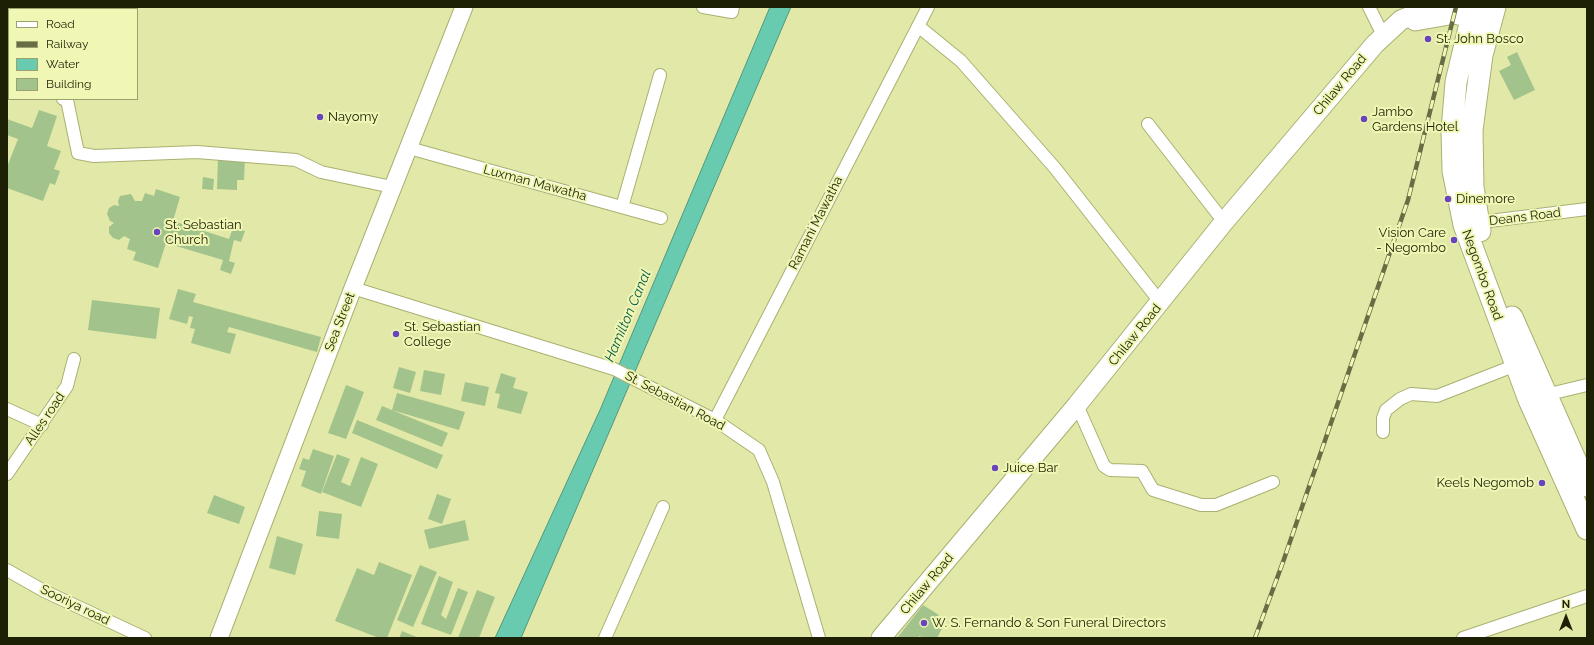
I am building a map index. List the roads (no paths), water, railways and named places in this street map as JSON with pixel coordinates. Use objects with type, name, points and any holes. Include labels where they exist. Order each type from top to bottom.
[{"type":"highway","name":"Negombo Road","points":[[1482,14],[1456,82],[1452,130],[1453,171],[1516,365],[1537,397],[1587,486]]},
{"type":"highway","name":"Negombo Road","points":[[1470,224],[1483,246],[1502,295],[1537,397],[1587,529]]},
{"type":"main road","name":"Chilaw Road","points":[[881,638],[1077,405],[1161,303],[1224,222],[1385,33],[1401,20],[1432,7]]},
{"type":"main road","points":[[1385,33],[1420,20],[1454,14],[1482,14]]},
{"type":"street","name":"Sea Street","points":[[219,638],[392,187],[409,148],[464,7]]},
{"type":"street","points":[[703,7],[732,12],[732,7]]},
{"type":"street","name":"Ramani Mawatha","points":[[715,420],[928,7]]},
{"type":"street","points":[[1368,7],[1385,33]]},
{"type":"street","points":[[1385,33],[1391,21],[1404,7]]},
{"type":"street","points":[[918,26],[961,61],[1055,168],[1161,303]]},
{"type":"street","points":[[622,207],[660,75]]},
{"type":"street","points":[[67,100],[78,153],[94,156],[197,152],[296,160],[321,172],[392,187]]},
{"type":"street","points":[[1148,124],[1224,222]]},
{"type":"street","name":"Luxman Mawatha","points":[[409,148],[661,218]]},
{"type":"street","name":"Deans Road","points":[[1470,224],[1587,209]]},
{"type":"street","name":"St. Sebastian Road","points":[[353,288],[614,369],[715,420],[759,450],[773,482],[819,638]]},
{"type":"street","name":"Alles road","points":[[7,474],[42,425],[67,386],[74,359]]},
{"type":"street","points":[[1384,432],[1383,418],[1386,410],[1400,399],[1411,394],[1438,396],[1516,365]]},
{"type":"street","points":[[1537,397],[1587,385]]},
{"type":"street","points":[[1077,405],[1104,466],[1110,470],[1142,471],[1153,490],[1201,505],[1216,505],[1272,482]]},
{"type":"street","points":[[7,409],[42,425]]},
{"type":"street","points":[[605,638],[663,507]]},
{"type":"street","name":"Sooriya road","points":[[7,570],[44,591],[145,638]]},
{"type":"street","points":[[1463,638],[1587,596]]},
{"type":"water","points":[[770,7],[791,7],[521,638],[495,638],[600,410]]},
{"type":"railway","points":[[1255,638],[1283,562],[1408,200],[1456,7]]},
{"type":"place","name":"St. John Bosco","points":[[1428,39]]},
{"type":"place","name":"Nayomy","points":[[320,117]]},
{"type":"place","name":"Jambo Gardens Hotel","points":[[1364,119]]},
{"type":"place","name":"Dinemore","points":[[1448,199]]},
{"type":"place","name":"St. Sebastian Church","points":[[157,232]]},
{"type":"place","name":"Vision Care - Negombo","points":[[1454,240]]},
{"type":"place","name":"St. Sebastian College","points":[[396,334]]},
{"type":"place","name":"Juice Bar","points":[[995,468]]},
{"type":"place","name":"Keels Negomob","points":[[1542,483]]},
{"type":"place","name":"W. S. Fernando & Son Funeral Directors","points":[[924,623]]},
{"type":"water label","name":"Hamilton Canal","points":[[628,316]]}]
